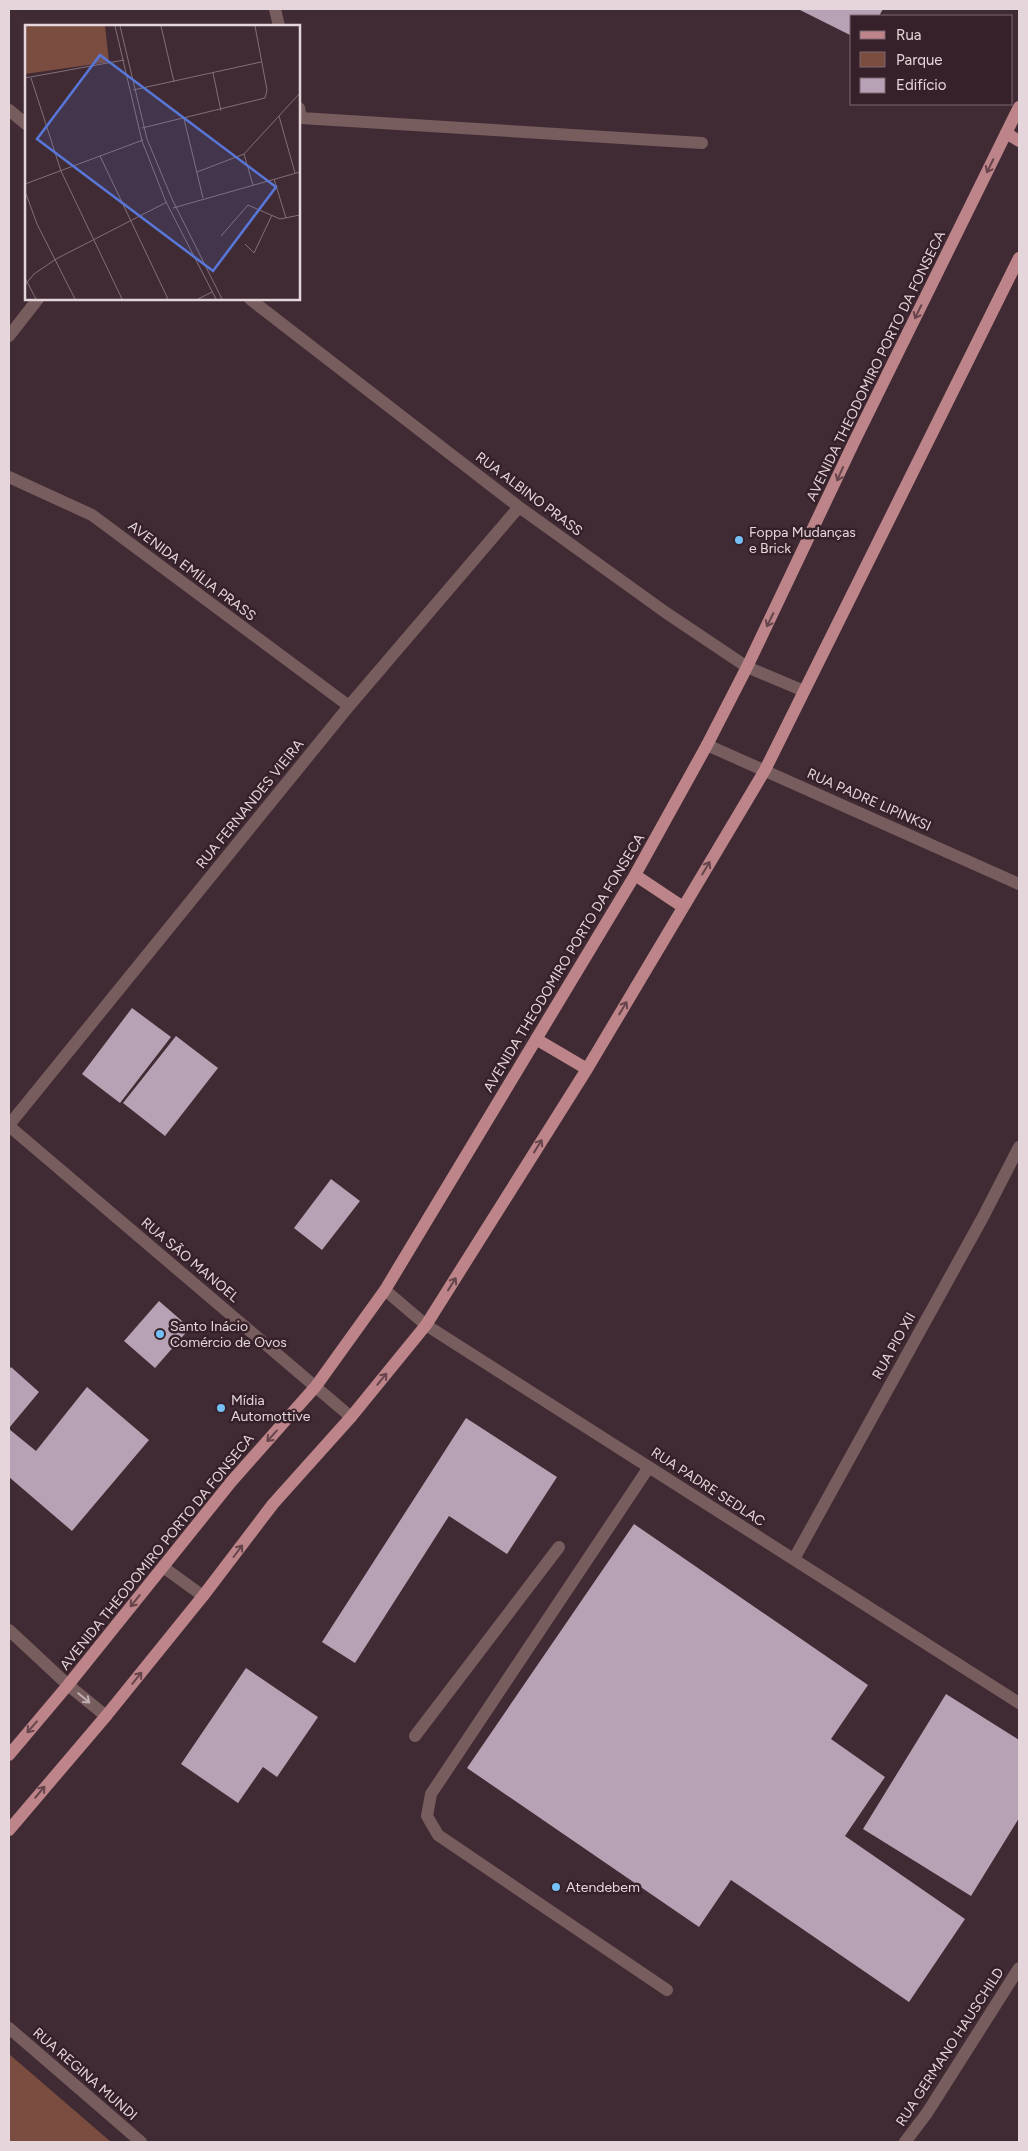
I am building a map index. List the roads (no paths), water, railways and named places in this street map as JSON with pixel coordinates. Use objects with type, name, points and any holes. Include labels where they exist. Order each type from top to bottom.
[{"type":"main road","name":"AVENIDA THEODOMIRO PORTO DA FONSECA","points":[[9,1755],[68,1685],[231,1482],[316,1386],[385,1290],[635,875],[707,745],[747,667],[854,442],[1019,106]]},
{"type":"main road","points":[[1006,134],[1019,141]]},
{"type":"main road","points":[[9,1830],[106,1716],[204,1596],[273,1504],[351,1417],[426,1325],[587,1069],[765,770],[1019,258]]},
{"type":"main road","points":[[635,875],[683,907]]},
{"type":"main road","points":[[536,1039],[587,1069]]},
{"type":"street","points":[[275,9],[279,25]]},
{"type":"street","points":[[9,110],[25,123]]},
{"type":"street","points":[[300,113],[301,118],[702,143]]},
{"type":"street","points":[[9,336],[37,300]]},
{"type":"street","name":"RUA ALBINO PRASS","points":[[251,300],[518,506],[666,612],[747,667],[804,691]]},
{"type":"street","name":"AVENIDA EMÍLIA PRASS","points":[[9,477],[92,515],[349,706]]},
{"type":"street","name":"RUA FERNANDES VIEIRA","points":[[9,1126],[349,706],[518,506]]},
{"type":"street","name":"RUA PADRE LIPINKSI","points":[[707,745],[1019,884]]},
{"type":"street","name":"RUA SÃO MANOEL","points":[[9,1126],[351,1417]]},
{"type":"street","name":"RUA PIO XII","points":[[794,1559],[978,1226],[1019,1147]]},
{"type":"street","name":"RUA PADRE SEDLAC","points":[[385,1290],[426,1325],[1019,1703]]},
{"type":"street","points":[[649,1467],[431,1794],[427,1816],[438,1836],[667,1990]]},
{"type":"street","points":[[416,1736],[559,1547]]},
{"type":"street","points":[[163,1567],[204,1596]]},
{"type":"street","points":[[9,1630],[68,1685],[106,1716]]},
{"type":"street","name":"RUA GERMANO HAUSCHILD","points":[[905,2142],[927,2113],[1019,1968]]},
{"type":"street","name":"RUA REGINA MUNDI","points":[[9,2028],[141,2142]]},
{"type":"place","name":"Foppa Mudanças e Brick","points":[[739,540]]},
{"type":"place","name":"Santo Inácio Comércio de Ovos","points":[[160,1334]]},
{"type":"place","name":"Mídia Automottive","points":[[221,1408]]},
{"type":"place","name":"Atendebem","points":[[556,1887]]}]
